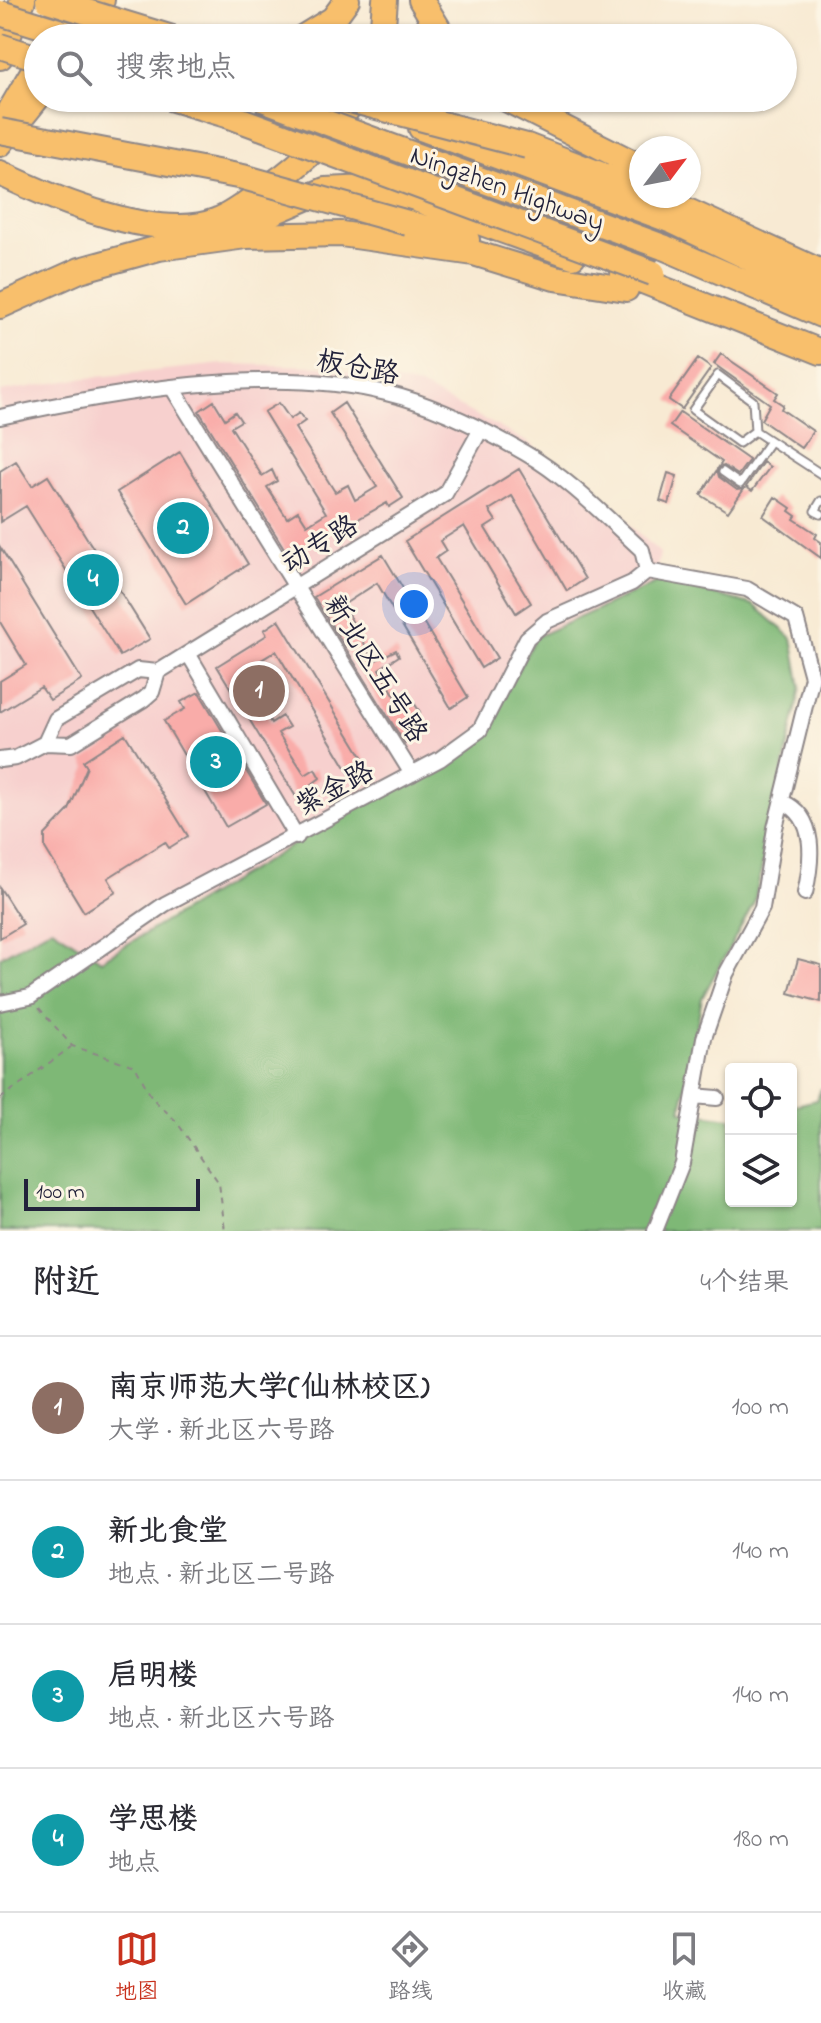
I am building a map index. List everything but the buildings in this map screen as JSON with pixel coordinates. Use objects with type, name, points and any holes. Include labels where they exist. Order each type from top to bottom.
[{"type":"highway","points":[[0,57],[23,0]]},
{"type":"highway","points":[[48,0],[127,24]]},
{"type":"highway","points":[[87,24],[102,0]]},
{"type":"highway","points":[[325,24],[333,19],[347,0]]},
{"type":"highway","points":[[383,24],[385,0]]},
{"type":"highway","points":[[421,0],[436,24]]},
{"type":"highway","points":[[0,13],[35,24]]},
{"type":"highway","points":[[0,46],[24,54]]},
{"type":"highway","points":[[0,144],[26,112]]},
{"type":"highway","name":"Ningzhen Highway","points":[[217,112],[653,273],[821,344]]},
{"type":"highway","name":"Ningzhen Highway","points":[[298,112],[663,247],[821,315]]},
{"type":"highway","points":[[218,220],[302,164],[343,112]]},
{"type":"highway","points":[[385,112],[672,221],[821,292]]},
{"type":"highway","points":[[398,112],[527,146],[629,185]]},
{"type":"highway","points":[[532,112],[629,161]]},
{"type":"highway","points":[[0,128],[243,177],[484,245],[626,289],[821,363]]},
{"type":"highway","points":[[0,173],[54,199],[114,216],[171,227],[271,213],[325,190],[369,188],[407,196],[694,299],[821,352]]},
{"type":"highway","points":[[701,199],[821,270]]},
{"type":"highway","points":[[682,208],[821,270]]},
{"type":"highway","points":[[0,306],[80,270],[159,248],[246,236],[341,234],[474,253],[555,278],[626,289]]},
{"type":"main road","points":[[0,65],[37,0]]},
{"type":"main road","points":[[59,24],[74,0]]},
{"type":"main road","points":[[0,128],[24,84]]},
{"type":"street","name":"板仓路","points":[[0,417],[249,380],[318,383],[386,393],[480,431],[527,454],[642,550],[647,571]]},
{"type":"street","name":"新北区五号路","points":[[173,389],[412,774]]},
{"type":"street","name":"动专路","points":[[158,672],[445,494],[480,431]]},
{"type":"street","name":"紫金路","points":[[0,1003],[30,997],[165,904],[412,774],[480,730],[527,638],[547,621],[632,583],[647,571]]},
{"type":"street","points":[[647,571],[747,589],[796,618],[812,677],[782,802],[762,908],[726,974],[704,1038],[682,1163],[655,1231]]},
{"type":"street","points":[[189,655],[297,837]]},
{"type":"street","points":[[0,760],[16,758],[45,743],[71,744],[144,699],[152,692],[158,672],[138,670],[56,719],[45,743]]},
{"type":"street","points":[[782,802],[796,808],[806,824],[811,865],[805,893]]},
{"type":"street","points":[[694,1096],[717,1098]]},
{"type":"lane","points":[[718,375],[753,401],[755,431],[739,443],[693,410],[718,375]]},
{"type":"lane","points":[[755,431],[821,474]]},
{"type":"lane","points":[[723,472],[740,484],[770,441]]},
{"type":"lane","points":[[821,501],[815,511],[821,514]]},
{"type":"path","points":[[30,997],[72,1046],[135,1066],[152,1098],[176,1121],[219,1183],[225,1231]]},
{"type":"path","points":[[0,1099],[72,1046]]},
{"type":"shaded area","points":[[223,364],[319,366],[420,386],[527,442],[610,506],[660,553],[652,590],[493,742],[333,839],[178,909],[31,1012],[0,1019],[0,392],[78,379]]},
{"type":"green space","points":[[662,580],[754,605],[792,638],[801,687],[754,903],[702,998],[681,1111],[725,1117],[725,1207],[797,1207],[797,1105],[817,1100],[821,1088],[821,1231],[0,1231],[0,957],[52,928],[101,960],[484,730],[536,637]]},
{"type":"place","name":"新北食堂","points":[[183,528]]},
{"type":"place","name":"学思楼","points":[[93,580]]},
{"type":"place","name":"南京师范大学(仙林校区)","points":[[259,691]]},
{"type":"place","name":"启明楼","points":[[216,762]]}]
